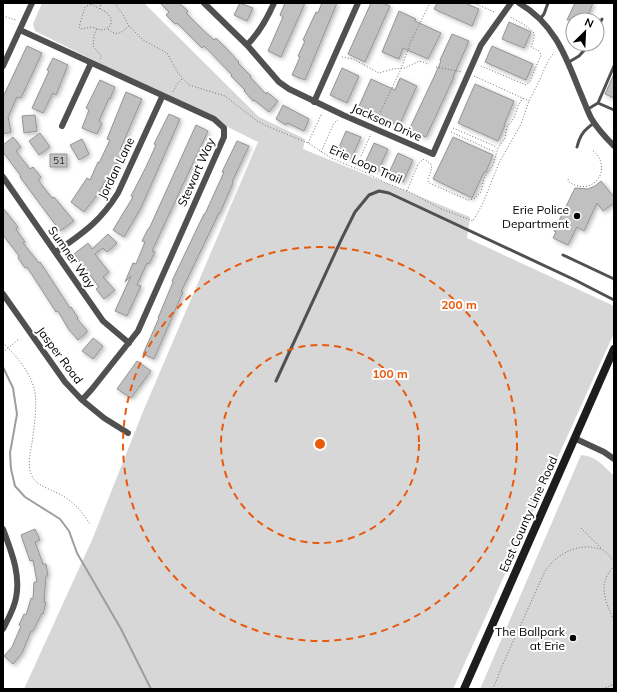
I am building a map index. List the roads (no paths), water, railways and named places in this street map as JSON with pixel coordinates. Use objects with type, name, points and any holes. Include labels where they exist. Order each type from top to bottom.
[{"type":"main road","name":"East County Line Road","points":[[464,689],[614,349]]},
{"type":"street","points":[[3,66],[32,3]]},
{"type":"street","name":"Jackson Drive","points":[[204,3],[247,46],[279,82],[288,89],[432,154],[481,45],[511,3]]},
{"type":"street","points":[[247,46],[268,17],[274,3]]},
{"type":"street","points":[[314,102],[358,3]]},
{"type":"street","points":[[519,3],[540,19],[550,30],[562,48],[594,122],[602,134],[614,146]]},
{"type":"street","name":"Stewart Way","points":[[20,30],[214,119],[224,128],[224,137],[138,331],[82,400]]},
{"type":"street","points":[[62,126],[91,63]]},
{"type":"street","name":"Jordan Lane","points":[[56,252],[98,221],[110,207],[118,193],[162,96]]},
{"type":"street","name":"Sumner Way","points":[[3,177],[103,321],[129,343]]},
{"type":"street","name":"Jasper Road","points":[[3,294],[61,377],[82,400],[104,418],[128,433]]},
{"type":"street","points":[[574,438],[604,452],[614,459]]},
{"type":"street","points":[[3,528],[17,571],[18,585],[13,608],[3,629]]},
{"type":"lane","points":[[540,19],[544,14],[548,3]]},
{"type":"lane","points":[[568,63],[583,52]]},
{"type":"lane","points":[[588,110],[598,103],[614,66]]},
{"type":"lane","points":[[598,103],[614,110]]},
{"type":"lane","points":[[577,147],[584,130],[594,122]]},
{"type":"lane","points":[[276,382],[355,212],[369,195],[379,191],[389,193],[575,280],[614,300]]},
{"type":"lane","points":[[563,255],[614,279]]},
{"type":"waterway","points":[[3,367],[13,388],[17,414],[10,453],[11,469],[15,486],[25,497],[60,519],[69,531],[77,553],[121,629],[151,689]]},
{"type":"place","name":"Erie Police Department","points":[[577,216]]},
{"type":"place","name":"The Ballpark at Erie","points":[[573,638]]}]
